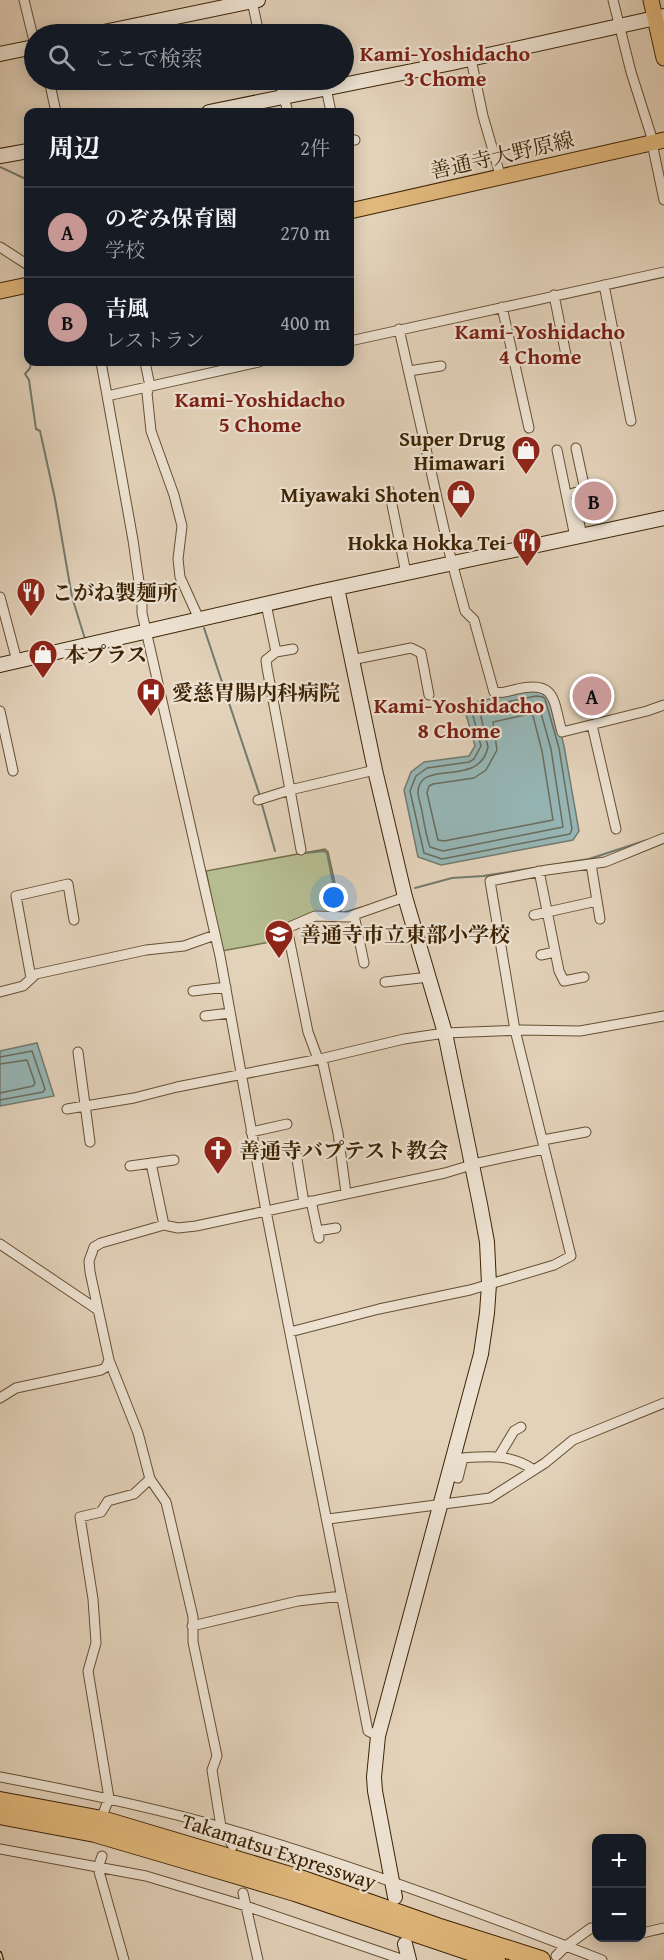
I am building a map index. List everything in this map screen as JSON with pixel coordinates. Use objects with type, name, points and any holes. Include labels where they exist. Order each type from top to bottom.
[{"type":"highway","name":"Takamatsu Expressway","points":[[0,1802],[102,1820],[300,1879],[436,1927],[548,1958]]},
{"type":"highway","name":"Takamatsu Expressway","points":[[0,1815],[95,1833],[219,1869],[295,1892],[496,1960]]},
{"type":"main road","points":[[651,0],[660,16],[664,57]]},
{"type":"main road","name":"善通寺大野原線","points":[[354,210],[655,142]]},
{"type":"main road","points":[[0,291],[24,286]]},
{"type":"street","points":[[24,0],[30,24]]},
{"type":"street","points":[[613,0],[631,72],[655,142],[664,200]]},
{"type":"street","points":[[141,24],[250,1],[256,24]]},
{"type":"street","points":[[354,82],[471,59],[660,16]]},
{"type":"street","points":[[0,54],[24,49]]},
{"type":"street","points":[[471,59],[483,116],[501,178]]},
{"type":"street","points":[[52,90],[55,108]]},
{"type":"street","points":[[283,90],[287,108]]},
{"type":"street","points":[[228,108],[316,90]]},
{"type":"street","points":[[326,90],[330,108]]},
{"type":"street","points":[[0,156],[24,152]]},
{"type":"street","points":[[0,247],[24,262]]},
{"type":"street","points":[[354,340],[664,272]]},
{"type":"street","points":[[604,285],[631,421]]},
{"type":"street","points":[[554,296],[566,355]]},
{"type":"street","points":[[502,307],[528,428]]},
{"type":"street","points":[[399,329],[430,470],[465,611],[474,620],[494,692],[501,693],[531,686],[545,688],[552,695],[562,732],[664,705]]},
{"type":"street","points":[[102,366],[133,540],[146,630],[226,987],[266,1211],[368,1731],[378,1736]]},
{"type":"street","points":[[146,366],[150,386],[147,393],[151,431],[182,525],[178,559],[180,577],[199,619]]},
{"type":"street","points":[[107,396],[241,366]]},
{"type":"street","points":[[409,371],[441,366]]},
{"type":"street","points":[[576,448],[585,490],[572,490],[578,536]]},
{"type":"street","points":[[557,450],[578,536]]},
{"type":"street","points":[[388,490],[406,573]]},
{"type":"street","points":[[0,665],[146,630],[664,518]]},
{"type":"street","points":[[337,588],[375,770],[405,897],[445,1033],[487,1242],[489,1284],[481,1354],[378,1736],[374,1776],[375,1791],[395,1897]]},
{"type":"street","points":[[0,597],[17,661]]},
{"type":"street","points":[[266,604],[276,652]]},
{"type":"street","points":[[351,660],[411,648],[421,653],[429,695]]},
{"type":"street","points":[[293,650],[276,652],[266,660],[301,850]]},
{"type":"street","points":[[0,711],[13,771]]},
{"type":"street","points":[[592,725],[616,829]]},
{"type":"street","points":[[260,799],[375,770]]},
{"type":"street","points":[[290,1332],[489,1284],[554,1265],[571,1256],[515,1030],[490,881],[539,871],[605,862],[664,838]]},
{"type":"street","points":[[591,864],[600,919]]},
{"type":"street","points":[[539,871],[559,971],[564,981],[584,977]]},
{"type":"street","points":[[31,978],[16,896],[68,884],[74,920]]},
{"type":"street","points":[[346,1193],[338,1133],[320,1059],[308,1032],[287,927],[315,916],[354,915],[405,897]]},
{"type":"street","points":[[534,915],[597,900]]},
{"type":"street","points":[[354,915],[364,963]]},
{"type":"street","points":[[0,992],[22,986],[36,974],[146,950],[184,946],[215,935]]},
{"type":"street","points":[[541,955],[555,952]]},
{"type":"street","points":[[385,982],[429,977]]},
{"type":"street","points":[[193,991],[226,987]]},
{"type":"street","points":[[205,1016],[230,1013]]},
{"type":"street","points":[[67,1109],[134,1098],[242,1073],[445,1033],[515,1030],[580,1031],[664,1016]]},
{"type":"street","points":[[78,1052],[90,1142]]},
{"type":"street","points":[[251,1132],[287,1124]]},
{"type":"street","points":[[233,1846],[221,1827],[212,1770],[217,1756],[193,1642],[193,1617],[166,1502],[150,1479],[138,1433],[109,1360],[90,1272],[89,1261],[94,1247],[101,1242],[164,1225],[178,1228],[196,1226],[445,1173],[586,1132]]},
{"type":"street","points":[[296,1153],[307,1202],[318,1234],[336,1228]]},
{"type":"street","points":[[130,1166],[174,1160]]},
{"type":"street","points":[[151,1163],[164,1225]]},
{"type":"street","points":[[0,1244],[98,1310]]},
{"type":"street","points":[[0,1398],[16,1388],[101,1370],[106,1367],[109,1360]]},
{"type":"street","points":[[328,1519],[490,1498],[534,1470],[573,1440],[664,1403]]},
{"type":"street","points":[[499,1456],[514,1431],[521,1427]]},
{"type":"street","points":[[449,1476],[458,1478],[464,1458],[499,1456],[513,1459],[534,1470]]},
{"type":"street","points":[[104,1811],[109,1798],[88,1671],[96,1643],[93,1599],[80,1517],[101,1512],[108,1501],[134,1494],[150,1479]]},
{"type":"street","points":[[192,1626],[298,1601],[342,1596]]},
{"type":"street","points":[[0,1777],[109,1798],[221,1827],[454,1902],[602,1960]]},
{"type":"street","points":[[0,1849],[146,1876],[246,1906],[407,1960],[405,1944]]},
{"type":"street","points":[[102,1856],[98,1868],[124,1960]]},
{"type":"street","points":[[243,1893],[258,1960]]},
{"type":"street","points":[[548,1958],[592,1928]]},
{"type":"street","points":[[646,1933],[664,1928]]},
{"type":"green space","points":[[325,849],[328,852],[340,914],[284,925],[287,939],[222,951],[206,871]]},
{"type":"water","points":[[536,690],[551,696],[564,746],[579,831],[573,840],[441,865],[418,857],[404,790],[411,772],[424,762],[469,756],[475,746],[463,704]]},
{"type":"water","points":[[37,1043],[54,1096],[0,1106],[0,1051]]},
{"type":"waterway","points":[[0,167],[24,178]]},
{"type":"waterway","points":[[30,366],[25,374],[29,380],[36,429],[40,431],[55,499],[72,597],[85,639]]},
{"type":"waterway","points":[[204,628],[260,796]]},
{"type":"waterway","points":[[261,801],[275,851]]},
{"type":"waterway","points":[[415,888],[452,878],[483,876],[589,859],[647,840]]},
{"type":"waterway","points":[[305,853],[324,851],[327,853],[339,912]]},
{"type":"waterway","points":[[345,912],[363,907]]},
{"type":"railway","points":[[0,1953],[2,1960]]},
{"type":"place","name":"Super Drug Himawari","points":[[526,476]]},
{"type":"place","name":"吉風","points":[[594,501]]},
{"type":"place","name":"Miyawaki Shoten","points":[[461,520]]},
{"type":"place","name":"Hokka Hokka Tei","points":[[527,568]]},
{"type":"place","name":"こがね製麺所","points":[[31,618]]},
{"type":"place","name":"本プラス","points":[[43,680]]},
{"type":"place","name":"のぞみ保育園","points":[[592,696]]},
{"type":"place","name":"愛慈胃腸内科病院","points":[[151,718]]},
{"type":"place","name":"善通寺市立東部小学校","points":[[279,960]]},
{"type":"place","name":"善通寺バプテスト教会","points":[[218,1176]]},
{"type":"district","name":"Kami-Yoshidacho 3 Chome","points":[[445,66]]},
{"type":"district","name":"Kami-Yoshidacho 4 Chome","points":[[540,344]]},
{"type":"district","name":"Kami-Yoshidacho 5 Chome","points":[[260,412]]},
{"type":"district","name":"Kami-Yoshidacho 8 Chome","points":[[459,718]]}]
